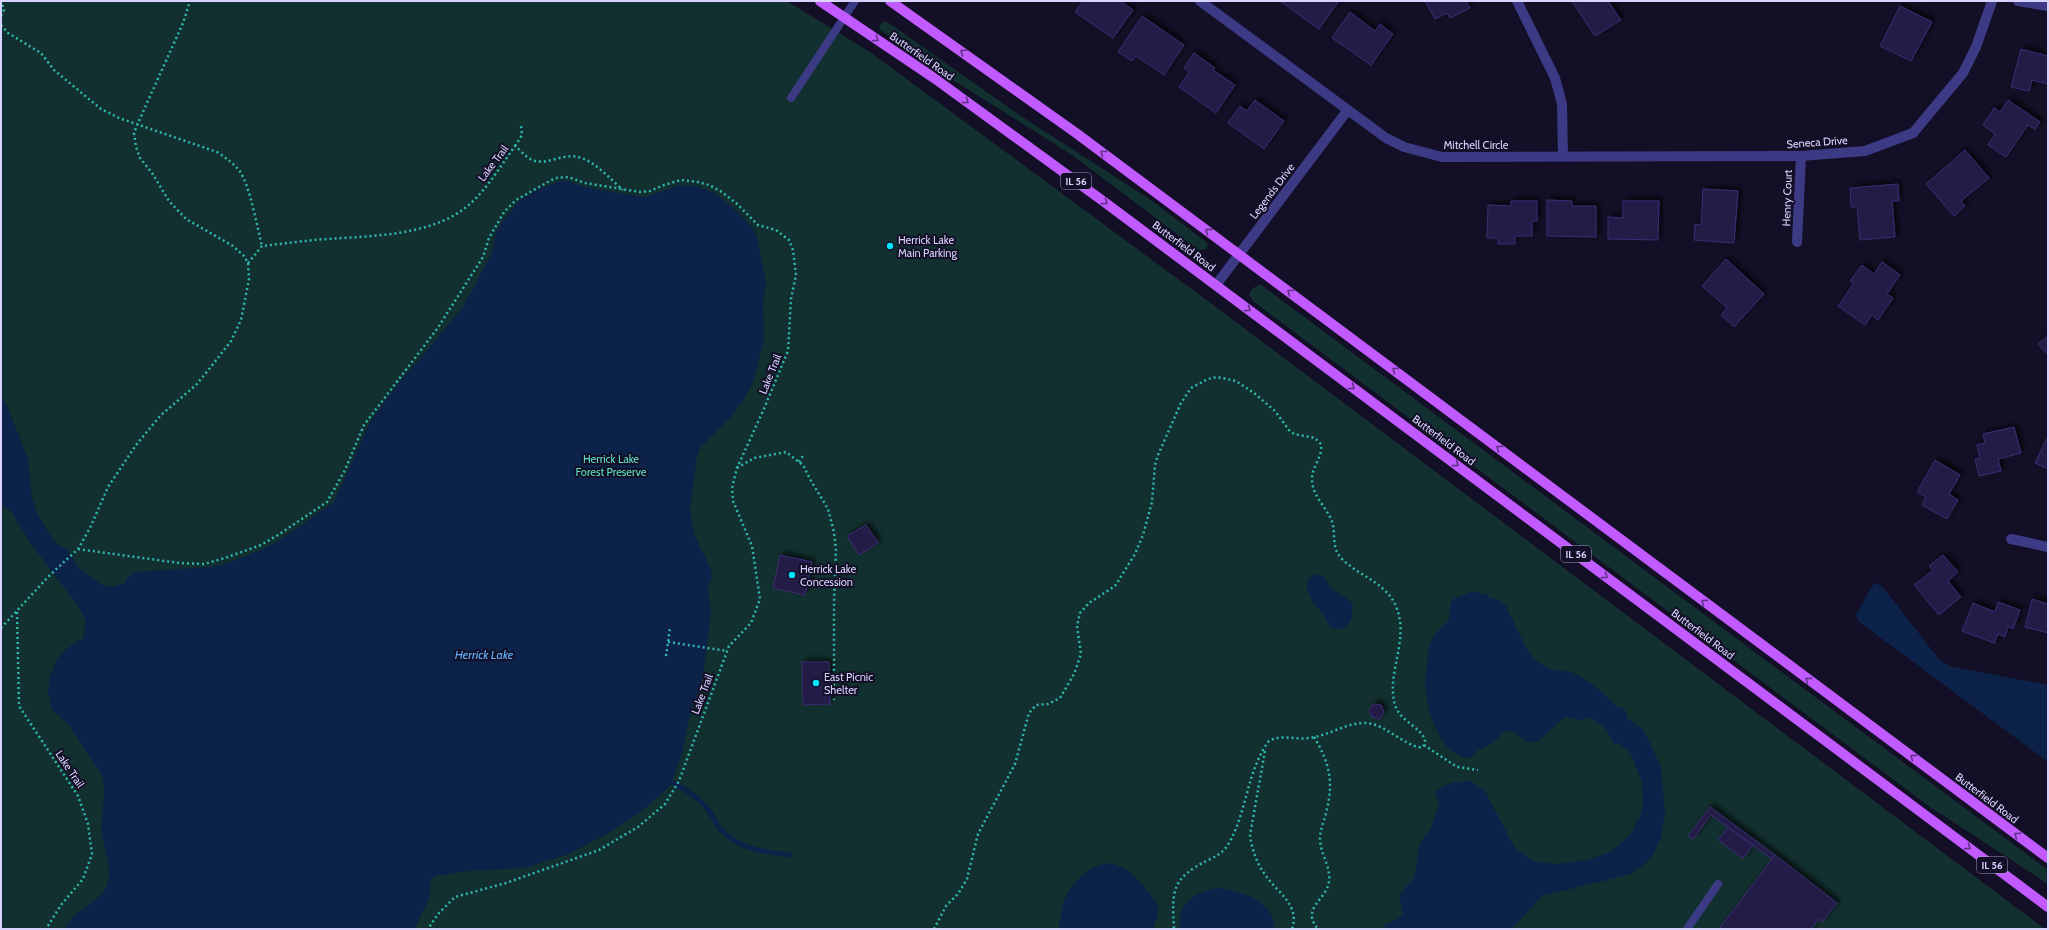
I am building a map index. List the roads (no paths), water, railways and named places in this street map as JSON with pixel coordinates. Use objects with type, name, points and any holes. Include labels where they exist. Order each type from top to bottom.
[{"type":"main road","name":"Butterfield Road","points":[[820,1],[1012,134],[2048,907]]},
{"type":"main road","name":"Butterfield Road","points":[[890,1],[1021,92],[1240,254],[2048,858]]},
{"type":"street","name":"Mitchell Circle","points":[[1200,1],[1386,138],[1404,147],[1442,157],[1563,157]]},
{"type":"street","points":[[1517,1],[1556,78],[1562,104],[1563,157]]},
{"type":"street","name":"Seneca Drive","points":[[1563,157],[1801,156],[1865,150],[1913,133],[1963,73],[1976,47],[1992,1]]},
{"type":"street","points":[[2018,1],[2048,6]]},
{"type":"street","name":"Legends Drive","points":[[1216,285],[1347,110]]},
{"type":"street","name":"Henry Court","points":[[1797,242],[1801,156]]},
{"type":"street","points":[[2011,539],[2048,547]]},
{"type":"lane","points":[[791,98],[854,1]]},
{"type":"lane","points":[[1687,929],[1718,884]]},
{"type":"water","name":"Herrick Lake","points":[[564,180],[582,186],[641,197],[649,196],[679,185],[696,186],[715,193],[752,227],[757,236],[766,283],[763,302],[764,339],[753,382],[743,401],[728,420],[701,447],[697,456],[690,510],[694,534],[711,569],[712,578],[708,588],[711,612],[703,678],[691,711],[682,753],[670,786],[641,812],[610,832],[569,854],[525,868],[469,871],[436,876],[431,880],[429,898],[415,929],[64,929],[78,913],[100,895],[105,889],[109,876],[108,862],[101,827],[104,790],[101,774],[68,724],[52,710],[48,691],[50,676],[57,659],[65,650],[83,638],[86,621],[78,606],[29,541],[11,511],[1,506],[1,395],[6,403],[28,459],[32,498],[36,511],[50,535],[58,545],[67,549],[80,569],[102,585],[110,587],[125,583],[127,578],[135,572],[209,567],[225,564],[263,549],[280,540],[334,502],[370,422],[402,378],[423,356],[463,307],[492,253],[496,231],[520,200],[538,189]]},
{"type":"water","points":[[1314,574],[1324,577],[1331,589],[1353,604],[1352,618],[1346,628],[1331,628],[1309,594],[1307,584],[1309,579]]},
{"type":"water","points":[[1877,583],[1883,587],[1938,658],[1949,666],[2048,685],[2048,762],[1858,621],[1856,614],[1873,585]]},
{"type":"water","points":[[1474,591],[1482,594],[1486,593],[1487,596],[1499,600],[1506,606],[1525,646],[1536,661],[1551,669],[1571,672],[1581,677],[1595,686],[1617,706],[1625,709],[1627,718],[1643,729],[1661,768],[1665,813],[1661,838],[1648,861],[1631,874],[1542,896],[1512,929],[1385,929],[1384,925],[1399,918],[1403,914],[1399,896],[1414,877],[1420,843],[1431,828],[1439,803],[1435,791],[1453,782],[1471,781],[1485,791],[1515,848],[1534,861],[1557,864],[1587,860],[1612,851],[1630,835],[1634,829],[1637,819],[1640,817],[1643,805],[1642,783],[1630,752],[1617,743],[1614,744],[1606,729],[1591,718],[1579,720],[1566,717],[1542,738],[1535,742],[1526,741],[1509,731],[1504,732],[1491,744],[1478,750],[1470,758],[1459,755],[1450,749],[1442,740],[1432,717],[1426,692],[1425,682],[1429,645],[1435,634],[1449,620],[1450,606],[1453,599]]},
{"type":"water","points":[[1108,863],[1127,870],[1141,883],[1155,900],[1158,910],[1153,929],[1058,929],[1064,901],[1071,888],[1081,876],[1094,868]]},
{"type":"water","points":[[1218,888],[1227,889],[1255,899],[1269,911],[1273,919],[1274,929],[1180,929],[1181,912],[1189,900],[1202,892]]},
{"type":"waterway","points":[[671,782],[698,799],[708,810],[723,832],[738,843],[772,853],[790,855]]},
{"type":"place","name":"Herrick Lake Main Parking","points":[[890,246]]},
{"type":"place","name":"Herrick Lake Concession","points":[[792,575]]},
{"type":"place","name":"East Picnic Shelter","points":[[816,683]]},
{"type":"park label","name":"Herrick Lake Forest Preserve","points":[[611,465]]}]
